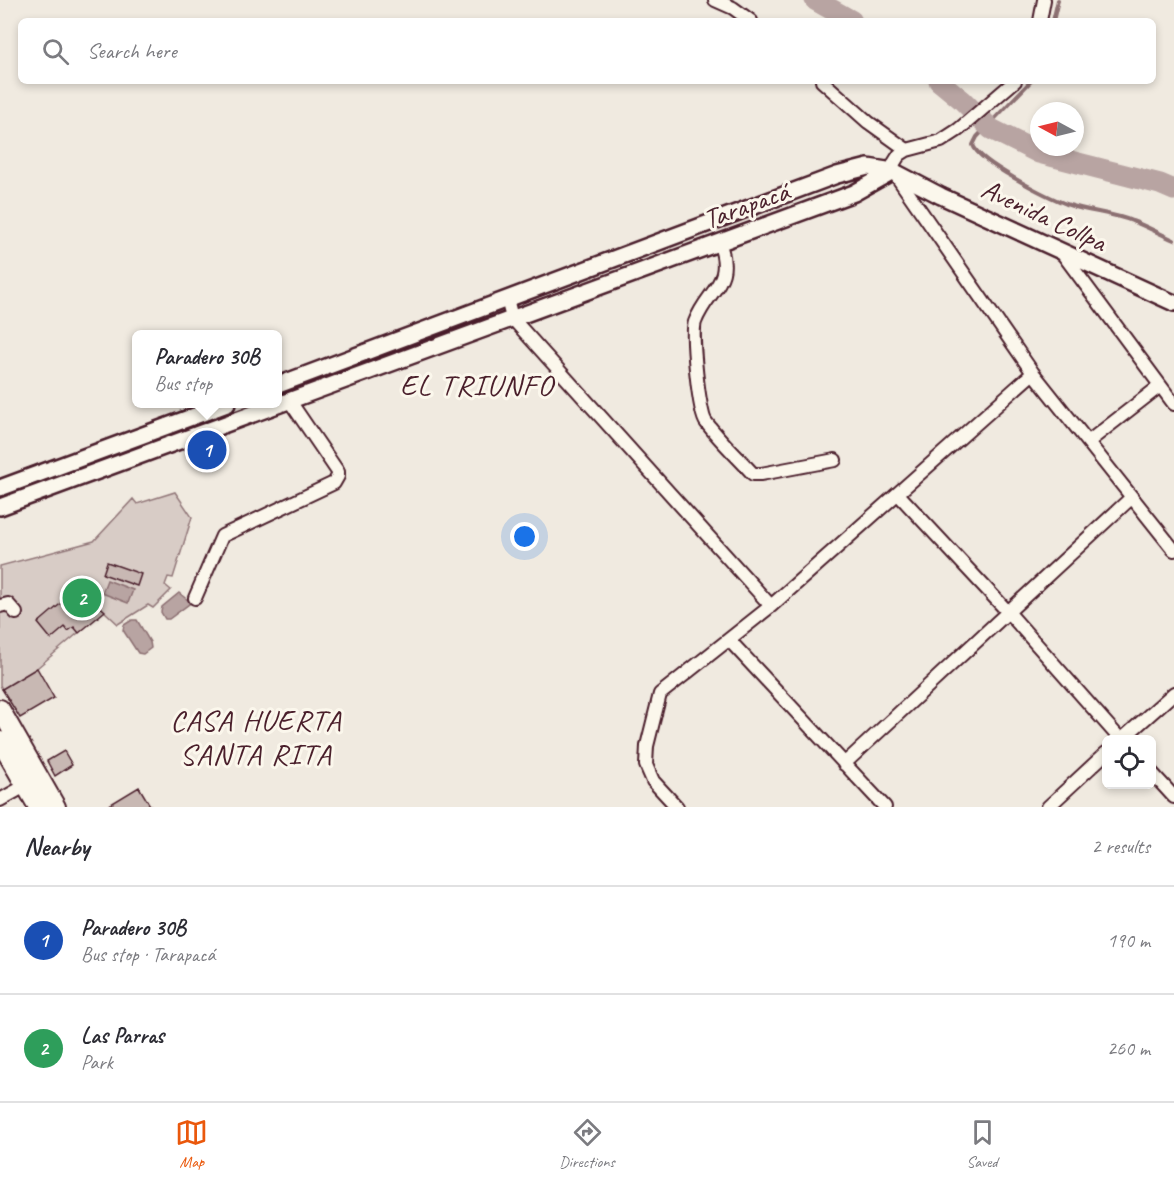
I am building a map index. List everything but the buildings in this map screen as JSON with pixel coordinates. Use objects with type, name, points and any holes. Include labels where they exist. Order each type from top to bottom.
[{"type":"highway","points":[[0,709],[35,794]]},
{"type":"highway","points":[[0,741],[35,794],[56,807]]},
{"type":"main road","name":"Tarapacá","points":[[282,383],[837,175],[868,167],[893,171]]},
{"type":"main road","name":"Tarapacá","points":[[282,403],[854,193],[893,171]]},
{"type":"main road","name":"Avenida Collpa","points":[[893,171],[941,196],[1174,303]]},
{"type":"main road","points":[[711,222],[719,242]]},
{"type":"main road","points":[[395,341],[402,358]]},
{"type":"main road","points":[[301,376],[308,393]]},
{"type":"main road","points":[[0,488],[216,408]]},
{"type":"main road","name":"Tarapacá","points":[[0,507],[267,408]]},
{"type":"main road","points":[[177,422],[183,439]]},
{"type":"street","points":[[715,0],[733,8],[747,18]]},
{"type":"street","points":[[1041,18],[1044,0]]},
{"type":"street","points":[[825,84],[868,123],[907,150]]},
{"type":"street","points":[[1011,84],[958,130],[941,141],[907,150],[899,155],[894,163],[893,171],[1033,373],[1174,550]]},
{"type":"street","points":[[719,242],[724,256],[724,274],[695,322],[694,333],[694,351],[705,421],[753,474],[835,460]]},
{"type":"street","points":[[1060,250],[1174,404]]},
{"type":"street","points":[[507,299],[512,318],[771,606]]},
{"type":"street","points":[[677,807],[653,781],[646,765],[647,746],[660,694],[730,641],[771,606],[1033,373]]},
{"type":"street","points":[[1088,442],[1160,386]]},
{"type":"street","points":[[195,598],[222,536],[334,483],[338,476],[338,472],[289,400]]},
{"type":"street","points":[[898,494],[1008,612],[1117,735]]},
{"type":"street","points":[[844,764],[1131,498]]},
{"type":"street","points":[[0,606],[8,604],[16,613]]},
{"type":"street","points":[[730,641],[885,807]]},
{"type":"street","points":[[1127,735],[1174,693]]},
{"type":"street","points":[[1048,807],[1102,758]]},
{"type":"street","points":[[1156,777],[1174,797]]},
{"type":"street","points":[[0,800],[35,794]]},
{"type":"shaded area","points":[[175,492],[192,517],[173,578],[168,577],[165,585],[171,590],[153,608],[148,605],[118,624],[104,611],[37,668],[2,689],[0,685],[0,566],[94,541],[133,499],[137,504]]},
{"type":"shaded area","points":[[107,580],[133,590],[128,603],[102,593]]},
{"type":"shaded area","points":[[179,593],[189,601],[189,604],[169,619],[165,619],[161,612],[162,607]]},
{"type":"shaded area","points":[[137,620],[150,642],[151,648],[143,654],[138,653],[123,630],[124,625]]},
{"type":"waterway","points":[[815,0],[847,18]]},
{"type":"waterway","points":[[1054,18],[1058,0]]},
{"type":"waterway","points":[[943,84],[991,129],[1039,153],[1160,184],[1174,190]]},
{"type":"waterway","points":[[1028,84],[977,137],[973,145],[978,152],[1016,179],[1060,201],[1124,218],[1174,240]]},
{"type":"place","name":"Paradero 30B","points":[[207,450]]},
{"type":"place","name":"Las Parras","points":[[82,598]]},
{"type":"district","name":"EL TRIUNFO","points":[[477,385]]},
{"type":"district","name":"CASA HUERTA SANTA RITA","points":[[256,737]]}]
